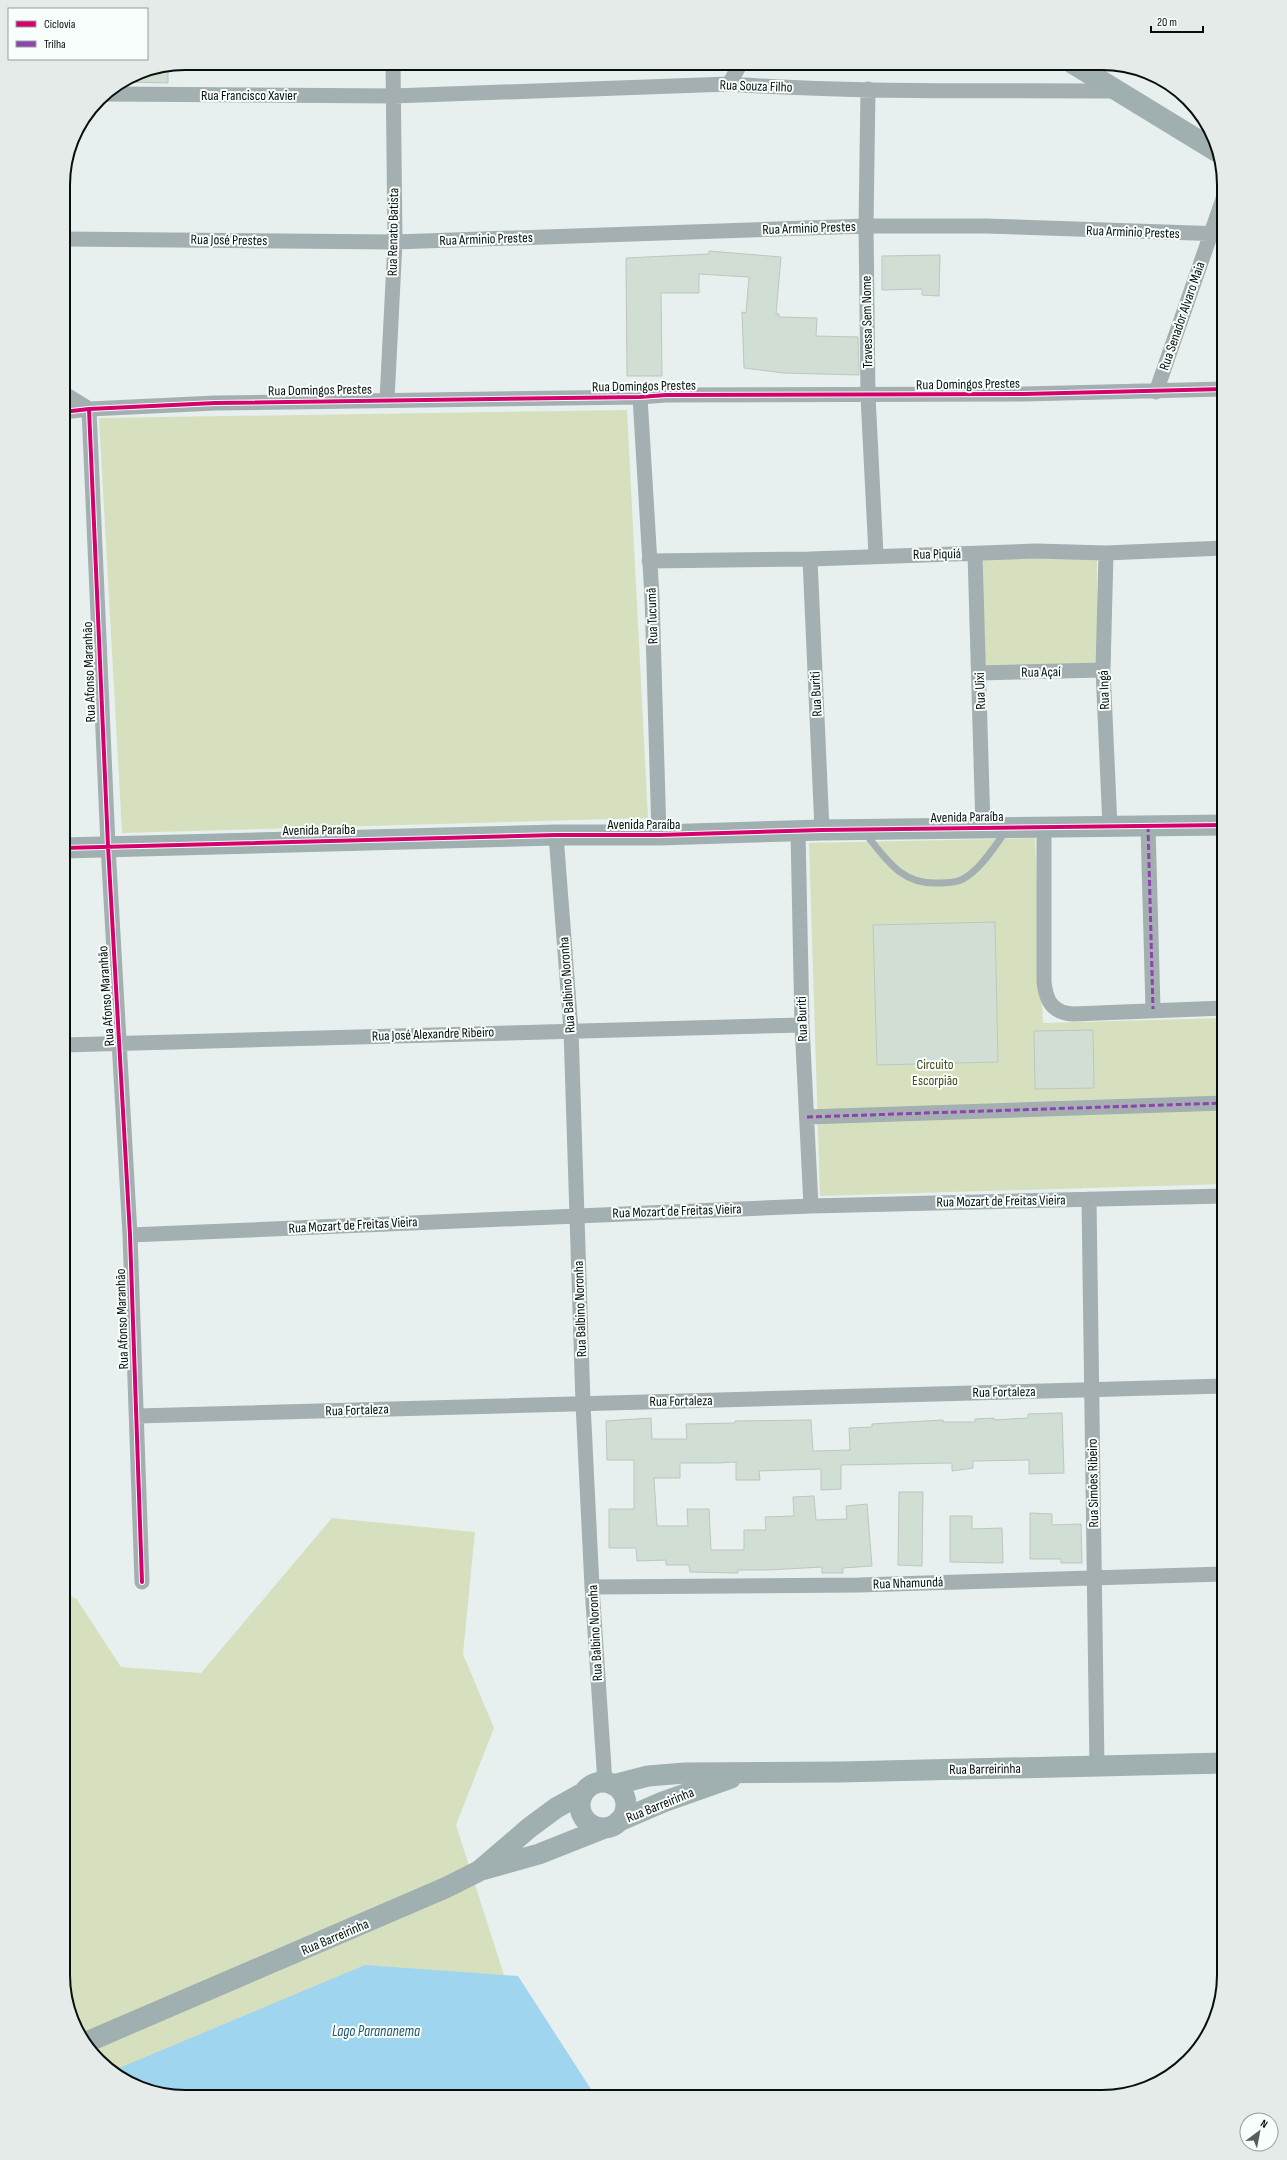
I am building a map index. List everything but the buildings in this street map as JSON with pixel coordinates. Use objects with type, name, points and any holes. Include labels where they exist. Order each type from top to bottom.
[{"type":"street","name":"Rua Renato Batista","points":[[387,400],[395,242],[393,70]]},
{"type":"street","points":[[729,84],[737,70]]},
{"type":"street","points":[[1084,70],[1211,148]]},
{"type":"street","name":"Rua Souza Filho","points":[[393,96],[729,84],[771,87],[868,89],[1120,91]]},
{"type":"street","name":"Travessa Sem Nome","points":[[868,89],[866,226],[868,396],[876,555]]},
{"type":"street","name":"Rua Francisco Xavier","points":[[114,94],[393,96]]},
{"type":"street","name":"Rua Arminio Prestes","points":[[395,242],[866,226],[986,226],[1217,234]]},
{"type":"street","name":"Rua Senador Alvaro Maia","points":[[1156,392],[1217,234]]},
{"type":"street","name":"Rua José Prestes","points":[[70,239],[395,242]]},
{"type":"street","name":"Rua Domingos Prestes","points":[[70,411],[216,403],[640,397],[666,395],[868,396],[1156,392],[1217,389]]},
{"type":"street","points":[[70,397],[89,409]]},
{"type":"street","name":"Rua Tucumã","points":[[640,397],[650,561],[659,836]]},
{"type":"street","name":"Rua Afonso Maranhão","points":[[89,409],[108,846],[130,1234],[142,1582]]},
{"type":"street","name":"Rua Piquiá","points":[[650,561],[810,559],[876,555],[975,554],[1036,551],[1106,553],[1217,548]]},
{"type":"street","name":"Rua Ingá","points":[[1106,553],[1104,670],[1110,827]]},
{"type":"street","name":"Rua Uixi","points":[[975,554],[983,828]]},
{"type":"street","name":"Rua Buriti","points":[[810,559],[822,830]]},
{"type":"street","name":"Rua Açaí","points":[[979,673],[1104,670]]},
{"type":"street","name":"Avenida Paraíba","points":[[70,848],[556,835],[659,836],[822,830],[1217,825]]},
{"type":"street","points":[[1148,826],[1153,1009]]},
{"type":"street","points":[[1044,828],[1044,962],[1048,1000],[1055,1009],[1065,1014],[1153,1009],[1217,1008]]},
{"type":"street","name":"Rua Buriti","points":[[798,832],[802,1025],[811,1206]]},
{"type":"street","name":"Rua Balbino Noronha","points":[[556,835],[571,1030],[583,1403],[592,1587],[609,1784]]},
{"type":"street","name":"Rua José Alexandre Ribeiro","points":[[70,1045],[120,1042],[802,1025]]},
{"type":"street","points":[[807,1117],[1217,1103]]},
{"type":"street","name":"Rua Mozart de Freitas Vieira","points":[[130,1234],[811,1206],[1217,1196]]},
{"type":"street","name":"Rua Simões Ribeiro","points":[[1089,1200],[1097,1767]]},
{"type":"street","name":"Rua Fortaleza","points":[[137,1416],[1217,1386]]},
{"type":"street","name":"Rua Nhamundá","points":[[592,1587],[859,1585],[1217,1574]]},
{"type":"street","name":"Rua Barreirinha","points":[[479,1871],[529,1828],[556,1808],[583,1793],[593,1785],[609,1784],[658,1775],[1097,1767],[1217,1763]]},
{"type":"street","name":"Rua Barreirinha","points":[[90,2041],[361,1926],[479,1871],[539,1854],[663,1802],[746,1774]]},
{"type":"street","name":"Rua Barreirinha","points":[[609,1784],[620,1790],[624,1797],[626,1806],[611,1825]]},
{"type":"street","points":[[583,1793],[580,1802],[580,1811],[585,1820],[593,1826],[611,1825]]},
{"type":"lane","points":[[862,830],[883,856],[900,873],[914,880],[933,883],[954,882],[968,875],[1010,827]]},
{"type":"green space","points":[[627,410],[648,818],[122,833],[99,418]]},
{"type":"green space","points":[[1097,558],[1097,664],[982,669],[981,559]]},
{"type":"green space","name":"Circuito Escorpião","points":[[1035,838],[1043,1023],[1217,1018],[1217,1184],[820,1196],[809,843]]},
{"type":"green space","points":[[332,1518],[475,1532],[463,1654],[494,1728],[456,1825],[513,2003],[202,2090],[177,2090],[148,2084],[121,2071],[98,2051],[89,2039],[76,2012],[72,1998],[70,1975],[70,1597],[76,1598],[121,1667],[201,1673]]},
{"type":"water","name":"Lago Parananema","points":[[365,1965],[518,1976],[591,2090],[177,2090],[148,2084],[118,2069]]},
{"type":"marked path","points":[[1148,826],[1153,1009]]},
{"type":"marked path","points":[[807,1117],[1217,1103]]},
{"type":"cycle path","points":[[70,411],[215,403],[640,397],[666,395],[1024,394],[1217,389]]},
{"type":"cycle path","points":[[89,409],[108,846],[130,1235],[142,1582]]},
{"type":"cycle path","points":[[70,848],[556,835],[659,835],[822,830],[1217,825]]}]
